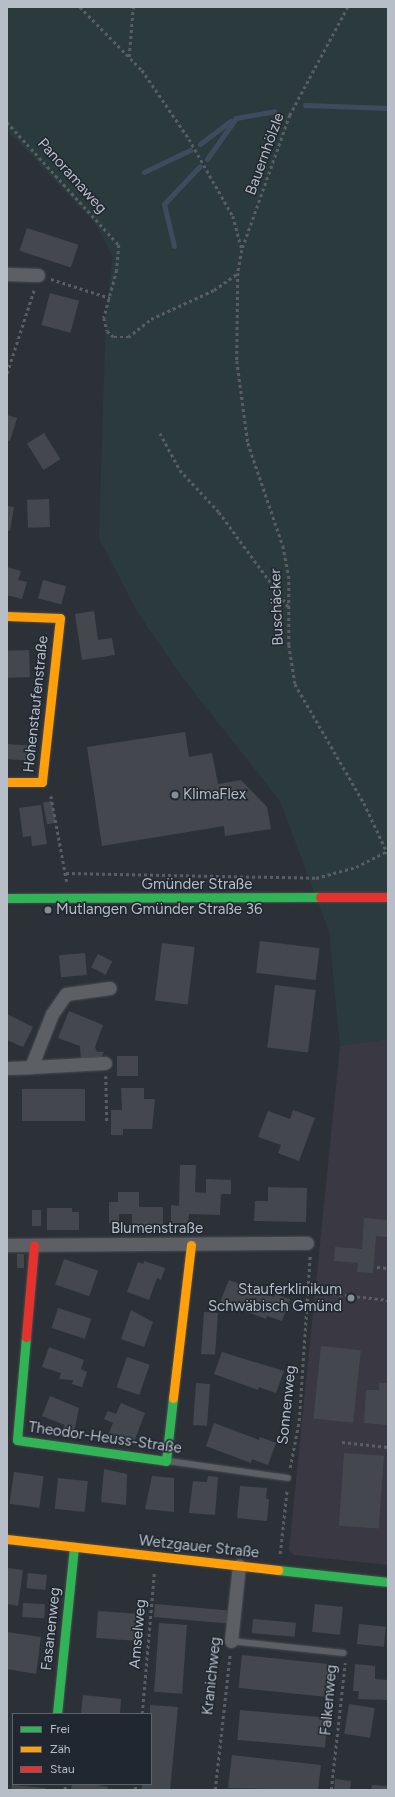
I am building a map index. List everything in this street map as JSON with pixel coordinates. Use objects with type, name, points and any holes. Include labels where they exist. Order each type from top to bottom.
[{"type":"street","points":[[7,274],[38,275]]},
{"type":"street","name":"Hohenstaufenstraße","points":[[7,616],[60,618],[42,782],[7,782]]},
{"type":"street","name":"Gmünder Straße","points":[[7,898],[388,897]]},
{"type":"street","points":[[31,1067],[52,1014],[66,994],[110,988]]},
{"type":"street","points":[[7,1068],[105,1063]]},
{"type":"street","name":"Blumenstraße","points":[[7,1245],[191,1245],[307,1243]]},
{"type":"street","name":"Theodor-Heuss-Straße","points":[[34,1245],[17,1440],[166,1461]]},
{"type":"street","points":[[166,1461],[191,1245]]},
{"type":"street","name":"Wetzgauer Straße","points":[[7,1539],[388,1582]]},
{"type":"street","name":"Fasanenweg","points":[[57,1713],[74,1547]]},
{"type":"street","name":"Kranichweg","points":[[232,1641],[239,1565]]},
{"type":"lane","name":"Theodor-Heuss-Straße","points":[[166,1461],[288,1478]]},
{"type":"lane","name":"Falkenweg","points":[[232,1641],[343,1653]]},
{"type":"path","points":[[80,7],[142,70],[189,139],[233,216],[242,250]]},
{"type":"path","points":[[129,58],[133,7]]},
{"type":"path","name":"Bauernhölzle","points":[[237,320],[238,273],[242,250],[290,115],[348,7]]},
{"type":"path","name":"Panoramaweg","points":[[7,122],[119,245],[117,270],[110,298]]},
{"type":"path","points":[[7,373],[38,275],[110,298],[104,318],[107,331],[114,337],[128,337],[151,319],[214,290],[238,273]]},
{"type":"path","name":"Buschäcker","points":[[237,320],[241,399],[248,444],[283,546],[290,609],[289,645],[295,684],[364,803],[387,853]]},
{"type":"path","points":[[160,433],[180,470],[219,512],[290,609]]},
{"type":"path","points":[[42,782],[50,788],[67,877]]},
{"type":"path","points":[[66,873],[316,878],[356,867],[387,853]]},
{"type":"path","points":[[105,1063],[107,1122]]},
{"type":"path","name":"Sonnenweg","points":[[278,1569],[288,1478],[299,1421],[310,1250],[307,1243]]},
{"type":"path","points":[[377,1267],[388,1268]]},
{"type":"path","points":[[308,1292],[388,1300]]},
{"type":"path","points":[[342,1442],[388,1447]]},
{"type":"path","name":"Amselweg","points":[[142,1713],[156,1556]]},
{"type":"path","name":"Kranichweg","points":[[215,1790],[232,1641]]},
{"type":"path","name":"Falkenweg","points":[[331,1790],[339,1739],[345,1658],[343,1653]]},
{"type":"shaded area","points":[[7,7],[388,7],[388,1039],[340,1046],[329,931],[280,801],[183,678],[138,613],[99,538],[106,314],[113,257],[96,224],[7,130]]},
{"type":"shaded area","name":"Stauferklinikum Schwäbisch Gmünd","points":[[388,1039],[388,1565],[294,1555],[289,1550],[340,1046]]},
{"type":"building","points":[[27,228],[78,245],[71,268],[20,251]]},
{"type":"building","points":[[50,293],[79,301],[70,333],[41,325]]},
{"type":"building","points":[[7,415],[17,418],[10,441],[7,440]]},
{"type":"building","points":[[44,433],[60,459],[43,470],[27,444]]},
{"type":"building","points":[[49,499],[50,527],[28,528],[27,500]]},
{"type":"building","points":[[7,506],[14,507],[10,531],[7,530]]},
{"type":"building","points":[[7,567],[21,571],[18,580],[27,582],[22,599],[7,595]]},
{"type":"building","points":[[43,580],[66,586],[61,605],[38,598]]},
{"type":"building","points":[[94,611],[98,640],[112,638],[115,655],[82,660],[75,614]]},
{"type":"building","points":[[29,650],[30,677],[8,678],[7,651]]},
{"type":"building","name":"KlimaFlex","points":[[185,732],[189,757],[212,753],[218,784],[241,780],[267,807],[271,829],[225,836],[224,826],[102,846],[87,747]]},
{"type":"building","points":[[7,744],[36,746],[35,761],[7,759]]},
{"type":"building","points":[[52,801],[56,823],[47,824],[43,803]]},
{"type":"building","points":[[41,805],[47,844],[32,846],[31,836],[23,837],[19,808]]},
{"type":"building","points":[[260,941],[320,948],[316,980],[256,973]]},
{"type":"building","points":[[162,943],[195,947],[188,1005],[155,1001]]},
{"type":"building","points":[[85,953],[87,975],[61,977],[59,955]]},
{"type":"building","points":[[98,954],[112,961],[105,975],[91,967]]},
{"type":"building","points":[[275,985],[316,990],[308,1053],[267,1048]]},
{"type":"building","points":[[69,1011],[103,1025],[95,1047],[97,1052],[104,1052],[100,1059],[81,1060],[80,1046],[58,1038]]},
{"type":"building","points":[[7,1014],[33,1027],[23,1047],[7,1040]]},
{"type":"building","points":[[117,1056],[138,1056],[138,1076],[117,1076]]},
{"type":"building","points":[[121,1088],[144,1088],[144,1099],[155,1099],[152,1129],[123,1129],[123,1135],[111,1135],[111,1110],[122,1110]]},
{"type":"building","points":[[22,1089],[85,1089],[85,1121],[22,1121]]},
{"type":"building","points":[[293,1110],[315,1118],[299,1161],[278,1153],[281,1145],[258,1137],[268,1111],[290,1119]]},
{"type":"building","points":[[180,1165],[196,1165],[195,1192],[206,1193],[206,1179],[231,1180],[231,1194],[221,1194],[220,1215],[189,1214],[188,1223],[171,1223],[171,1205],[179,1206]]},
{"type":"building","points":[[268,1187],[307,1188],[306,1222],[254,1221],[255,1201],[268,1201]]},
{"type":"building","points":[[118,1192],[139,1192],[139,1207],[163,1207],[163,1230],[132,1230],[132,1214],[119,1214],[119,1222],[109,1223],[109,1202],[118,1202]]},
{"type":"building","points":[[47,1208],[72,1208],[72,1212],[79,1212],[79,1230],[47,1230]]},
{"type":"building","points":[[32,1210],[41,1210],[41,1226],[32,1226]]},
{"type":"building","points":[[364,1218],[388,1220],[388,1237],[376,1236],[373,1273],[357,1272],[358,1263],[334,1261],[335,1247],[362,1249]]},
{"type":"building","points":[[17,1254],[24,1254],[24,1268],[17,1268]]},
{"type":"building","points":[[64,1259],[98,1271],[89,1296],[55,1285]]},
{"type":"building","points":[[144,1261],[165,1268],[161,1280],[157,1278],[149,1300],[127,1292],[138,1262],[143,1264]]},
{"type":"building","points":[[229,1280],[274,1297],[275,1294],[290,1299],[282,1321],[267,1316],[266,1319],[220,1302]]},
{"type":"building","points":[[58,1308],[91,1319],[85,1339],[52,1328]]},
{"type":"building","points":[[131,1310],[153,1322],[144,1347],[121,1339]]},
{"type":"building","points":[[204,1312],[218,1313],[215,1355],[201,1354]]},
{"type":"building","points":[[321,1346],[361,1350],[353,1423],[313,1419]]},
{"type":"building","points":[[49,1347],[84,1360],[81,1369],[87,1372],[82,1387],[72,1384],[73,1380],[59,1379],[61,1373],[42,1367]]},
{"type":"building","points":[[222,1352],[284,1371],[276,1393],[259,1387],[258,1390],[214,1374]]},
{"type":"building","points":[[127,1357],[150,1365],[139,1395],[117,1387]]},
{"type":"building","points":[[196,1383],[210,1384],[207,1426],[193,1425]]},
{"type":"building","points":[[379,1383],[388,1383],[388,1425],[364,1423],[366,1390],[379,1390]]},
{"type":"building","points":[[50,1396],[79,1408],[74,1432],[63,1428],[65,1425],[42,1416]]},
{"type":"building","points":[[121,1403],[145,1413],[134,1442],[108,1435],[113,1423],[104,1419],[108,1411],[116,1414]]},
{"type":"building","points":[[214,1423],[259,1440],[260,1437],[276,1443],[268,1465],[252,1459],[251,1463],[206,1446]]},
{"type":"building","points":[[344,1453],[384,1456],[379,1529],[339,1526]]},
{"type":"building","points":[[104,1469],[127,1474],[126,1505],[101,1502]]},
{"type":"building","points":[[14,1472],[44,1476],[39,1508],[10,1504]]},
{"type":"building","points":[[152,1476],[174,1478],[174,1512],[145,1509]]},
{"type":"building","points":[[208,1476],[218,1477],[215,1515],[189,1513],[193,1481],[207,1482]]},
{"type":"building","points":[[58,1478],[88,1481],[85,1512],[55,1509]]},
{"type":"building","points":[[240,1486],[267,1488],[266,1499],[269,1499],[267,1521],[237,1518]]},
{"type":"building","points":[[7,1568],[23,1570],[18,1606],[7,1604]]},
{"type":"building","points":[[28,1573],[47,1575],[45,1590],[26,1588]]},
{"type":"building","points":[[23,1603],[45,1604],[44,1618],[22,1617]]},
{"type":"building","points":[[155,1604],[229,1610],[228,1623],[154,1617]]},
{"type":"building","points":[[315,1604],[343,1607],[340,1635],[312,1632]]},
{"type":"building","points":[[98,1611],[137,1614],[135,1641],[96,1638]]},
{"type":"building","points":[[253,1619],[296,1623],[295,1637],[252,1633]]},
{"type":"building","points":[[159,1623],[187,1625],[182,1694],[154,1692]]},
{"type":"building","points":[[359,1624],[386,1627],[384,1647],[357,1644]]},
{"type":"building","points":[[7,1632],[41,1637],[36,1674],[7,1669]]},
{"type":"building","points":[[242,1655],[331,1664],[327,1697],[239,1688]]},
{"type":"building","points":[[355,1664],[375,1666],[375,1679],[388,1680],[388,1700],[358,1699],[359,1691],[353,1691]]},
{"type":"building","points":[[83,1695],[121,1699],[120,1713],[81,1713]]},
{"type":"building","points":[[349,1704],[375,1708],[370,1738],[344,1734]]},
{"type":"building","points":[[150,1705],[178,1707],[170,1790],[141,1790],[142,1785],[152,1785],[152,1713],[150,1713]]},
{"type":"building","points":[[240,1710],[328,1718],[325,1748],[237,1740]]},
{"type":"building","points":[[232,1755],[321,1765],[318,1790],[228,1788]]},
{"type":"building","points":[[335,1779],[351,1781],[350,1790],[334,1790]]},
{"type":"building","points":[[12,1785],[45,1788],[45,1790],[11,1790]]},
{"type":"building","points":[[72,1785],[97,1785],[108,1787],[107,1790],[71,1790]]},
{"type":"building","points":[[372,1785],[387,1786],[387,1790],[371,1790]]},
{"type":"waterway","points":[[305,105],[388,108]]},
{"type":"waterway","points":[[207,159],[236,118],[274,111]]},
{"type":"waterway","points":[[200,144],[231,121]]},
{"type":"waterway","points":[[144,172],[190,150]]},
{"type":"waterway","points":[[174,246],[164,204],[200,166]]},
{"type":"traffic: fast","points":[[7,898],[320,897]]},
{"type":"traffic: fast","points":[[26,1337],[17,1440],[166,1461],[173,1398]]},
{"type":"traffic: fast","points":[[57,1713],[74,1547]]},
{"type":"traffic: fast","points":[[278,1570],[388,1582]]},
{"type":"traffic: slow","points":[[7,616],[60,618],[42,782],[7,782]]},
{"type":"traffic: slow","points":[[173,1398],[191,1245]]},
{"type":"traffic: slow","points":[[7,1539],[278,1570]]},
{"type":"traffic: jam","points":[[320,897],[388,897]]},
{"type":"traffic: jam","points":[[26,1337],[34,1245]]},
{"type":"place","name":"KlimaFlex","points":[[175,795]]},
{"type":"place","name":"Mutlangen Gmünder Straße 36","points":[[48,910]]},
{"type":"place","name":"Stauferklinikum Schwäbisch Gmünd","points":[[351,1298]]}]
